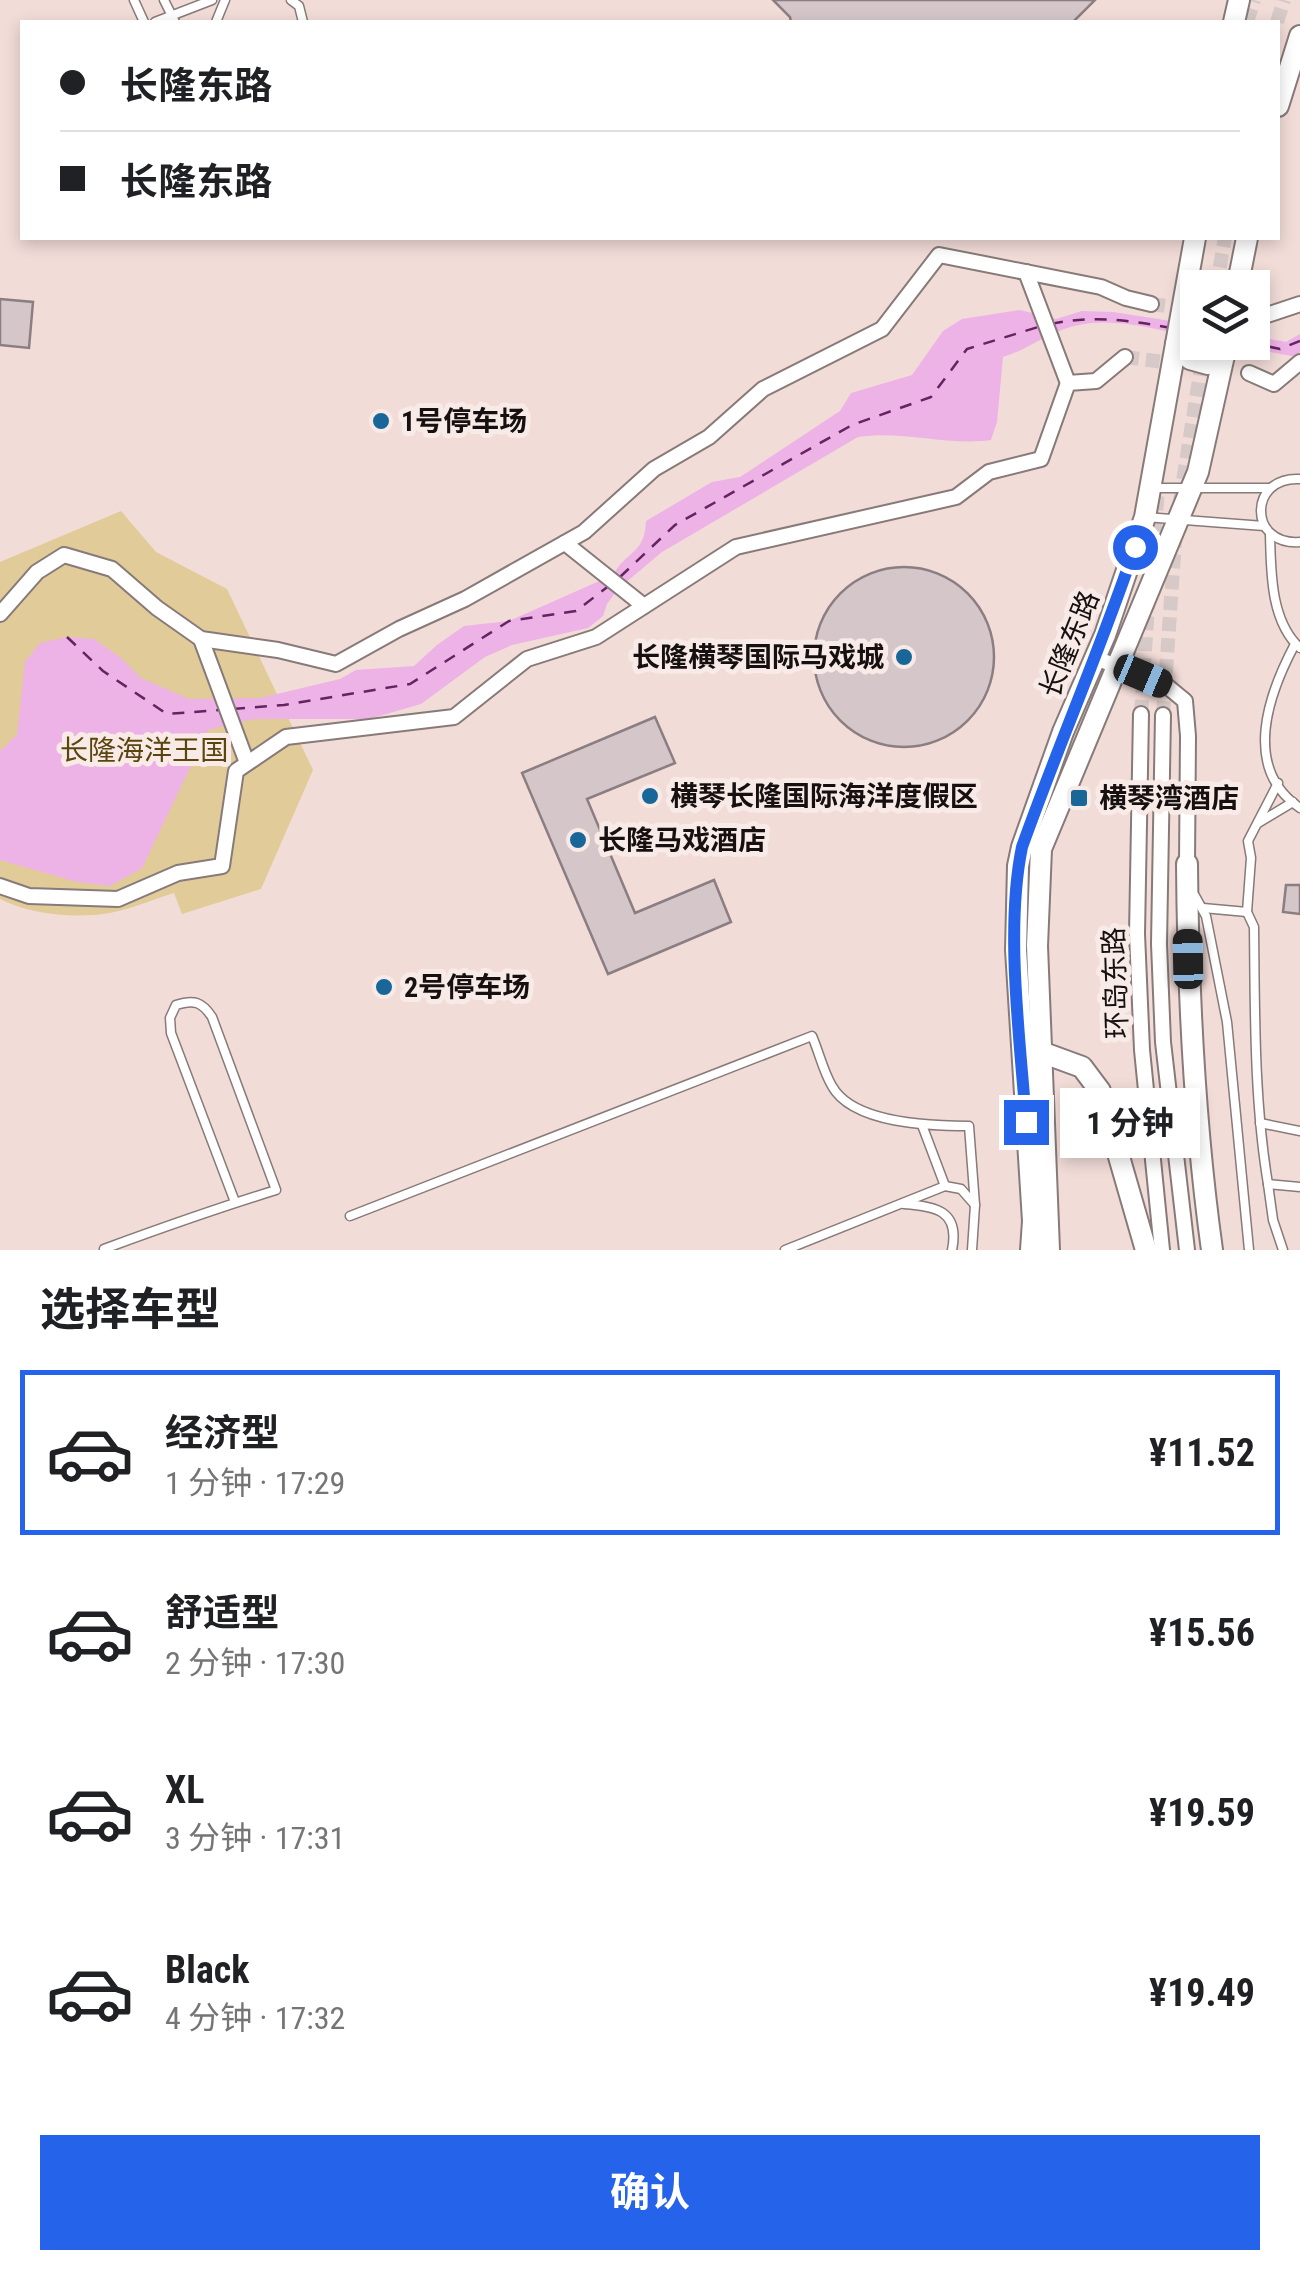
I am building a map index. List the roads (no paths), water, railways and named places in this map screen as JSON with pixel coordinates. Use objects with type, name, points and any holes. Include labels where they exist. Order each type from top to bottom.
[{"type":"main road","points":[[1280,96],[1300,36]]},
{"type":"main road","name":"长隆东路","points":[[1031,1250],[1034,1221],[1016,950],[1018,866],[1063,732],[1096,658],[1145,517],[1195,240]]},
{"type":"main road","points":[[1241,270],[1247,240]]},
{"type":"main road","points":[[1176,344],[1180,348]]},
{"type":"main road","name":"长隆东路","points":[[1049,1250],[1037,946],[1041,849],[1192,488],[1222,360]]},
{"type":"main road","points":[[1186,864],[1190,1046],[1200,1168],[1212,1250]]},
{"type":"main road","points":[[1042,1052],[1082,1067],[1100,1091],[1146,1250]]},
{"type":"street","points":[[0,614],[37,572],[64,555],[112,569],[200,639],[278,650],[336,664],[398,629],[465,599],[584,532],[654,470],[709,437],[763,388],[882,329],[939,255],[1101,286],[1151,304]]},
{"type":"street","points":[[0,886],[30,896],[118,899],[178,873],[222,866],[236,770],[286,737],[454,717],[527,658],[596,637],[736,546],[956,497],[989,472],[1042,460],[1068,383],[1026,272]]},
{"type":"street","points":[[1270,314],[1300,304]]},
{"type":"street","points":[[1068,383],[1096,381],[1125,357]]},
{"type":"street","points":[[1249,373],[1274,384],[1300,362]]},
{"type":"street","points":[[565,542],[644,606]]},
{"type":"street","points":[[200,639],[246,764]]},
{"type":"street","points":[[1096,658],[1168,687],[1185,701],[1186,864]]},
{"type":"street","name":"环岛东路","points":[[1141,714],[1136,934],[1142,1050],[1162,1250]]},
{"type":"street","name":"环岛东路","points":[[1163,715],[1163,1042],[1188,1250]]},
{"type":"lane","points":[[164,0],[173,19],[212,0]]},
{"type":"lane","points":[[1152,488],[1270,488],[1300,470]]},
{"type":"lane","points":[[1289,479],[1300,480]]},
{"type":"lane","points":[[1254,825],[1296,805],[1273,776],[1264,744],[1266,713],[1278,676],[1297,646],[1278,610],[1272,576],[1261,506],[1270,488]]},
{"type":"lane","points":[[1145,517],[1267,530],[1288,542],[1300,542]]},
{"type":"lane","points":[[1278,783],[1248,841],[1252,858],[1247,912],[1254,927],[1260,1124],[1273,1220],[1283,1250]]},
{"type":"lane","points":[[1186,864],[1203,908],[1227,1022],[1250,1250]]},
{"type":"lane","points":[[1203,908],[1247,912]]},
{"type":"lane","points":[[104,1250],[208,1210],[276,1190],[212,1018],[204,1004],[190,1000],[176,1005],[170,1018],[171,1033],[235,1202]]},
{"type":"lane","points":[[350,1216],[812,1036],[834,1090],[858,1107],[884,1118],[922,1125],[970,1126],[975,1205],[972,1250]]},
{"type":"lane","points":[[1260,1124],[1300,1131]]},
{"type":"lane","points":[[922,1125],[945,1186]]},
{"type":"lane","points":[[1268,1184],[1300,1186]]},
{"type":"lane","points":[[784,1250],[945,1186],[961,1189],[975,1205]]},
{"type":"lane","points":[[899,1204],[932,1206],[943,1212],[951,1222],[952,1250]]},
{"type":"tunnel","points":[[1248,20],[1254,0]]},
{"type":"tunnel","points":[[1278,20],[1284,0]]},
{"type":"tunnel","points":[[1219,270],[1225,240]]},
{"type":"tunnel","points":[[1151,304],[1180,308]]},
{"type":"tunnel","points":[[1125,357],[1179,364]]},
{"type":"tunnel","points":[[1180,500],[1202,360]]},
{"type":"tunnel","points":[[1151,573],[1158,490]]},
{"type":"tunnel","points":[[1163,715],[1175,541]]},
{"type":"tunnel","points":[[1141,714],[1148,604]]},
{"type":"place","name":"1号停车场","points":[[381,421]]},
{"type":"place","name":"长隆横琴国际马戏城","points":[[904,657]]},
{"type":"place","name":"横琴长隆国际海洋度假区","points":[[650,796]]},
{"type":"place","name":"横琴湾酒店","points":[[1079,798]]},
{"type":"place","name":"长隆马戏酒店","points":[[578,840]]},
{"type":"place","name":"2号停车场","points":[[384,987]]},
{"type":"park label","name":"长隆海洋王国","points":[[144,750]]}]
